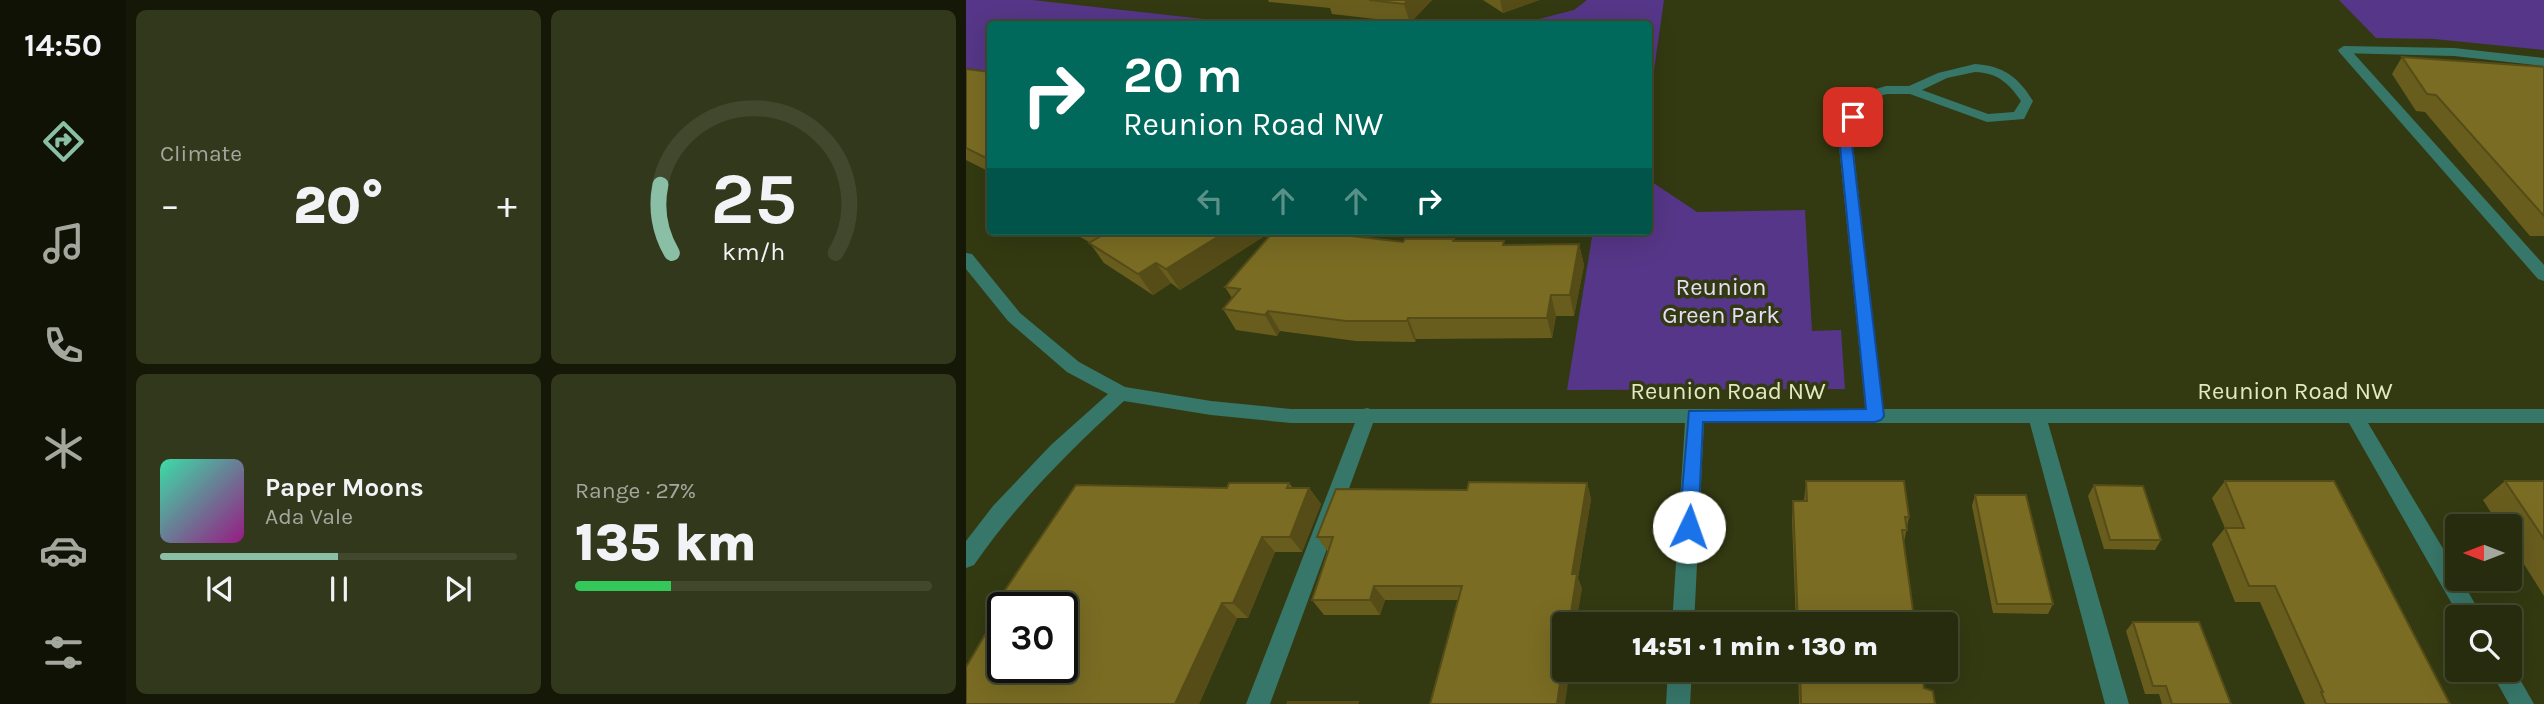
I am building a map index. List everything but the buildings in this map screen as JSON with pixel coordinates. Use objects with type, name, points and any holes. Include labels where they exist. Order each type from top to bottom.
[{"type":"street","points":[[2544,62],[2454,51],[2343,50],[2544,275]]},
{"type":"street","points":[[1875,416],[1845,136],[1860,98],[1886,90],[1911,90],[1987,118],[2019,116],[2027,101],[2018,82],[2002,73],[1986,69],[1959,68],[1911,90]]},
{"type":"street","name":"Reunion Road NW","points":[[966,258],[1014,317],[1073,367],[1121,393],[1211,408],[1291,416],[2544,416]]},
{"type":"street","points":[[966,558],[991,522],[1045,461],[1121,393]]},
{"type":"street","points":[[1258,704],[1367,415]]},
{"type":"street","points":[[1684,612],[1695,416]]},
{"type":"street","points":[[2037,416],[2117,704]]},
{"type":"street","points":[[2354,416],[2464,605]]},
{"type":"street","points":[[1678,704],[1679,682]]},
{"type":"street","points":[[2509,682],[2522,704]]},
{"type":"green space","points":[[966,0],[1032,0],[1222,21],[987,21],[987,71],[966,68]]},
{"type":"green space","points":[[1587,0],[1664,0],[1652,84],[1652,21],[1531,21],[1574,10]]},
{"type":"green space","points":[[2339,0],[2544,0],[2544,50],[2434,39],[2376,38]]},
{"type":"green space","name":"Reunion Green Park","points":[[1652,182],[1697,212],[1805,210],[1812,331],[1841,330],[1845,389],[1567,390],[1592,235],[1652,235]]},
{"type":"route","points":[[1689,527],[1695,416],[1875,416],[1845,136],[1853,117]]}]
